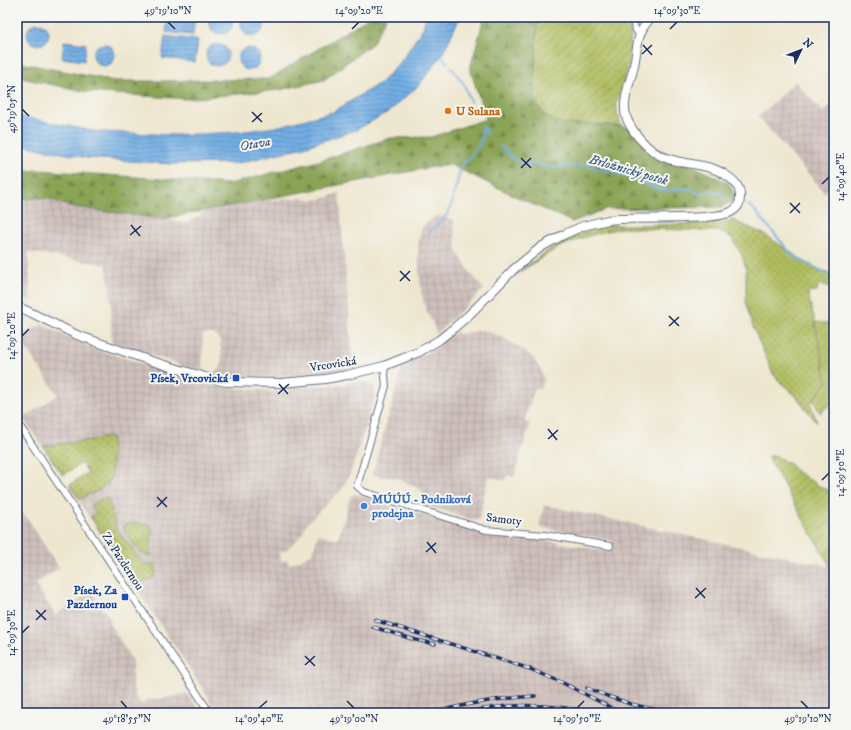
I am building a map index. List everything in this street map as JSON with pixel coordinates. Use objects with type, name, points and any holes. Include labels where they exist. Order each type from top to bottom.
[{"type":"street","points":[[634,17],[634,28],[640,35],[646,23],[652,17]]},
{"type":"street","name":"Vrcovická","points":[[17,306],[78,335],[148,360],[226,382],[282,383],[347,376],[384,366],[419,352],[439,340],[471,313],[514,269],[542,247],[565,234],[583,226],[608,220],[721,216],[737,208],[740,201],[740,192],[737,185],[731,179],[723,173],[713,169],[664,158],[651,150],[632,129],[626,117],[624,108],[634,68],[640,35]]},
{"type":"street","name":"Samoty","points":[[384,366],[386,386],[359,479],[358,486],[364,492],[486,530],[545,535],[610,546]]},
{"type":"street","name":"Za Pazdernou","points":[[17,422],[210,713]]},
{"type":"shaded area","points":[[795,82],[823,112],[834,102],[834,183],[825,193],[758,117]]},
{"type":"shaded area","points":[[17,189],[161,215],[178,222],[186,223],[195,219],[206,211],[262,198],[273,200],[301,198],[314,200],[339,193],[354,368],[284,377],[229,377],[212,374],[220,369],[222,362],[220,340],[214,334],[203,334],[202,372],[111,342],[111,303],[107,265],[28,252],[31,302],[28,299],[17,297]]},
{"type":"shaded area","points":[[437,215],[454,220],[457,251],[471,274],[484,289],[437,333],[425,307],[421,291],[418,253],[422,227]]},
{"type":"shaded area","points":[[42,324],[98,350],[213,386],[272,392],[289,390],[294,387],[346,384],[356,381],[370,382],[375,389],[375,395],[351,472],[342,489],[305,525],[303,534],[286,550],[280,552],[281,561],[288,560],[289,565],[313,553],[318,534],[338,539],[351,495],[356,494],[482,533],[538,539],[612,552],[614,541],[539,527],[544,505],[834,567],[834,713],[648,713],[536,691],[459,699],[415,713],[219,713],[208,699],[209,698],[68,485],[87,472],[81,464],[62,476],[23,418],[58,395],[19,338]]},
{"type":"shaded area","points":[[482,330],[500,336],[522,349],[533,358],[541,370],[544,381],[540,389],[535,388],[524,421],[530,424],[514,477],[507,475],[505,481],[488,476],[479,520],[422,504],[422,490],[397,478],[372,475],[402,367],[416,358],[437,348],[444,340],[456,332],[460,334]]},
{"type":"shaded area","points":[[17,505],[24,516],[26,516],[59,568],[35,584],[55,615],[92,592],[111,621],[109,623],[132,660],[132,683],[135,695],[140,703],[144,704],[145,701],[148,700],[187,693],[201,713],[17,713]]},
{"type":"shaded area","points":[[536,691],[648,713],[415,713],[459,699]]},
{"type":"green space","points":[[367,17],[386,17],[373,43],[324,80],[279,90],[186,99],[87,92],[17,76],[17,61],[115,81],[269,79],[363,21]]},
{"type":"green space","points":[[484,17],[538,17],[534,93],[540,110],[547,117],[565,124],[591,124],[635,128],[649,144],[728,183],[738,199],[721,207],[606,209],[572,222],[449,164],[161,219],[71,207],[47,198],[17,199],[17,172],[39,170],[229,184],[319,161],[390,138],[431,137],[486,119],[470,69]]},
{"type":"green space","points":[[538,17],[631,17],[629,61],[627,72],[617,100],[617,112],[622,126],[559,123],[548,117],[540,109],[537,105],[534,93]]},
{"type":"green space","points":[[732,220],[764,234],[802,260],[820,270],[834,274],[834,288],[819,284],[817,291],[808,293],[827,382],[810,402],[817,423],[795,395],[773,374],[753,327],[746,304],[746,270],[742,255],[731,237],[717,231],[622,228],[606,231],[560,247],[548,253],[515,275],[562,240],[608,225],[667,225],[725,222]]},
{"type":"green space","points":[[815,322],[834,324],[834,401],[820,413],[813,400],[827,382]]},
{"type":"green space","points":[[112,437],[112,478],[102,489],[79,499],[70,485],[88,472],[82,463],[63,475],[43,446]]},
{"type":"green space","points":[[767,456],[776,456],[791,465],[796,471],[819,486],[834,493],[834,567],[830,566]]},
{"type":"green space","points":[[104,498],[110,503],[116,528],[143,563],[154,565],[156,570],[155,577],[136,585],[91,517],[96,513],[91,505]]},
{"type":"green space","points":[[136,523],[152,526],[151,556],[141,553],[129,538],[123,527],[128,524]]},
{"type":"water","points":[[168,17],[195,17],[193,35],[166,32]]},
{"type":"water","points":[[210,17],[231,17],[232,24],[230,30],[226,33],[220,34],[215,32],[211,29],[209,24]]},
{"type":"water","points":[[244,17],[261,17],[264,22],[262,32],[254,36],[245,34],[241,26]]},
{"type":"water","name":"Otava","points":[[426,17],[460,17],[442,55],[419,85],[390,111],[356,130],[304,147],[239,163],[172,164],[87,158],[17,144],[17,115],[99,132],[177,135],[238,132],[276,127],[333,112],[380,83],[400,63],[423,28]]},
{"type":"water","points":[[38,23],[46,26],[49,34],[46,42],[38,45],[30,42],[27,34],[30,26]]},
{"type":"water","points":[[165,36],[198,40],[195,62],[162,58]]},
{"type":"water","points":[[64,41],[86,44],[84,61],[62,58]]},
{"type":"water","points":[[104,44],[112,47],[115,55],[112,63],[104,66],[96,63],[93,55],[96,47]]},
{"type":"water","points":[[217,44],[225,47],[228,55],[225,63],[217,66],[209,63],[206,55],[209,47]]},
{"type":"water","points":[[249,48],[257,51],[260,59],[257,67],[249,70],[241,67],[238,59],[241,51]]},
{"type":"waterway","name":"Brložnický potok","points":[[441,54],[447,63]]},
{"type":"waterway","name":"Brložnický potok","points":[[451,67],[464,84],[471,103]]},
{"type":"waterway","points":[[429,233],[445,217],[450,209],[461,168],[479,145],[482,138],[483,127]]},
{"type":"waterway","name":"Brložnický potok","points":[[484,128],[487,134]]},
{"type":"waterway","name":"Brložnický potok","points":[[501,146],[511,157],[521,164],[535,164],[553,167],[584,165],[640,179],[645,185],[667,191],[690,188],[700,195],[712,191],[722,194],[729,200]]},
{"type":"waterway","name":"Brložnický potok","points":[[748,205],[751,206],[794,257],[834,277]]},
{"type":"railway","points":[[375,620],[530,669],[561,682],[616,710],[626,713]]},
{"type":"railway","points":[[373,627],[435,644]]},
{"type":"railway","points":[[587,688],[631,704],[669,713]]},
{"type":"railway","points":[[431,713],[483,702],[535,696]]},
{"type":"railway","points":[[460,713],[506,706],[556,707],[599,713]]},
{"type":"place","name":"U Sulana","points":[[448,111]]},
{"type":"place","name":"Písek, Vrcovická","points":[[236,378]]},
{"type":"place","name":"MÚÚÚ - Podniková prodejna","points":[[364,506]]},
{"type":"place","name":"Písek, Za Pazdernou","points":[[125,597]]}]
